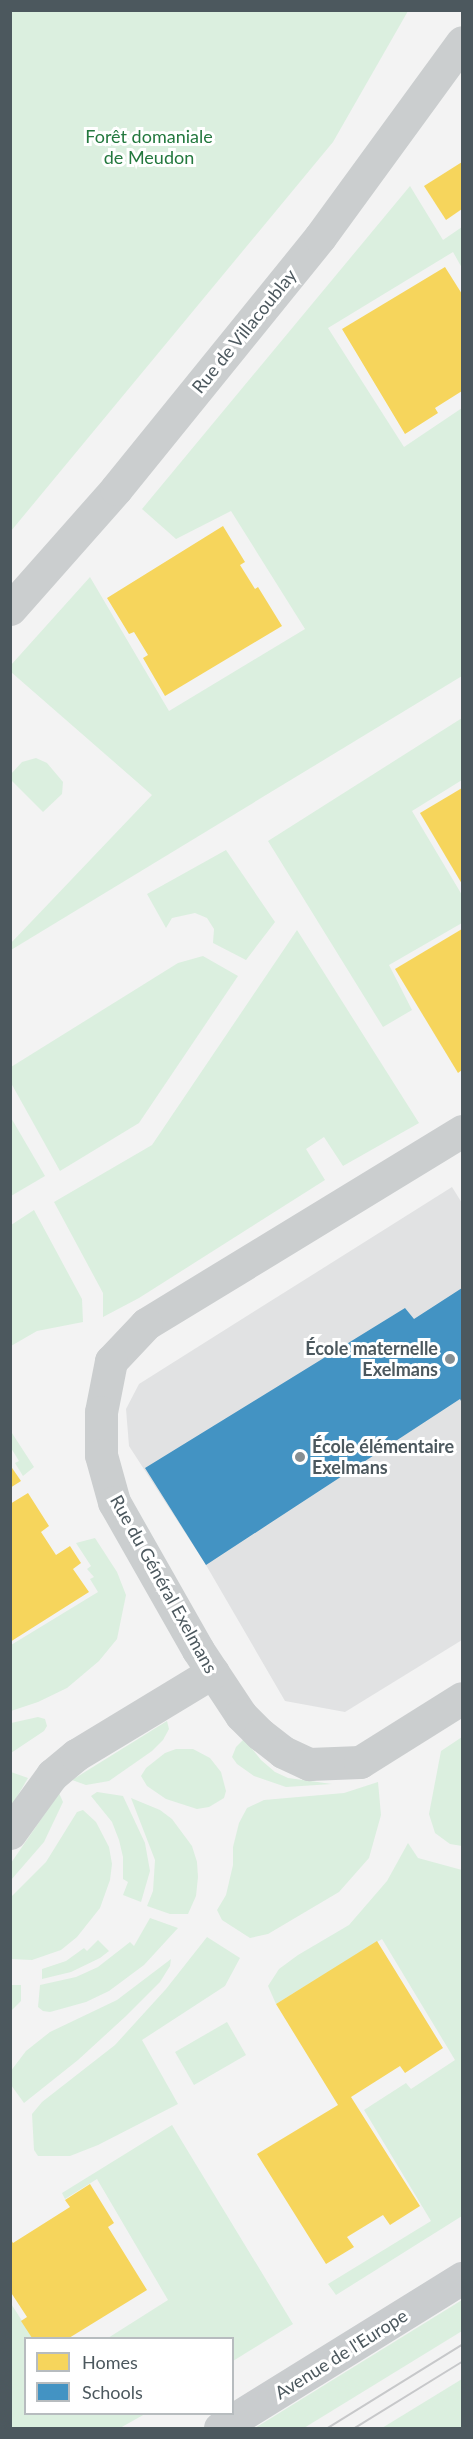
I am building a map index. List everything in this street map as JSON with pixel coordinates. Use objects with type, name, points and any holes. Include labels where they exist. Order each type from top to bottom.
[{"type":"main road","name":"Avenue de l'Europe","points":[[220,2428],[462,2278]]},
{"type":"street","name":"Rue de Villacoublay","points":[[10,609],[116,489],[320,237],[462,42]]},
{"type":"street","name":"Rue du Général Exelmans","points":[[462,1131],[146,1324],[111,1361],[101,1412],[101,1455],[114,1502],[241,1716],[283,1752],[309,1764],[360,1762],[462,1698]]},
{"type":"street","points":[[10,1833],[37,1793],[60,1768],[213,1672]]},
{"type":"shaded area","name":"École élémentaire Exelmans","points":[[452,1187],[462,1203],[462,1640],[345,1712],[285,1701],[206,1565],[129,1446],[126,1409],[139,1384]]},
{"type":"green space","name":"Forêt domaniale de Meudon","points":[[11,10],[408,11],[333,142],[11,531]]},
{"type":"green space","points":[[410,186],[443,240],[462,227],[462,268],[453,252],[328,328],[404,447],[462,408],[462,676],[11,950],[11,943],[152,795],[11,672],[11,665],[90,577],[169,711],[305,629],[231,511],[176,539],[142,509]]},
{"type":"green space","points":[[462,718],[462,780],[412,811],[462,895],[462,923],[389,965],[412,1010],[383,1027],[268,841]]},
{"type":"green space","points":[[36,758],[47,763],[63,782],[62,794],[43,812],[11,780],[11,774],[22,762]]},
{"type":"green space","points":[[226,850],[275,922],[246,960],[213,943],[214,929],[207,918],[195,913],[172,918],[166,928],[147,894]]},
{"type":"green space","points":[[297,930],[419,1123],[343,1166],[324,1137],[306,1149],[325,1180],[139,1298],[103,1317],[103,1293],[54,1202],[152,1145]]},
{"type":"green space","points":[[203,956],[238,976],[139,1123],[60,1171],[11,1083],[11,1067],[178,963]]},
{"type":"green space","points":[[10,1116],[45,1176],[11,1196],[10,1196]]},
{"type":"green space","points":[[34,1210],[82,1299],[83,1322],[37,1331],[11,1346],[11,1225]]},
{"type":"green space","points":[[10,1430],[34,1467],[23,1476],[15,1463],[19,1461],[11,1448]]},
{"type":"green space","points":[[95,1538],[117,1572],[126,1595],[117,1639],[99,1661],[67,1688],[38,1702],[11,1711],[11,1645],[98,1592],[90,1579],[94,1577],[87,1569],[91,1566],[76,1543]]},
{"type":"green space","points":[[38,1717],[45,1719],[47,1726],[44,1731],[11,1753],[11,1723]]},
{"type":"green space","points":[[167,1721],[169,1729],[163,1740],[152,1751],[109,1781],[86,1785],[72,1780]]},
{"type":"green space","points":[[462,1737],[462,1846],[450,1844],[435,1833],[429,1814],[441,1751]]},
{"type":"green space","points":[[244,1739],[261,1760],[275,1772],[288,1778],[332,1784],[286,1787],[254,1776],[237,1764],[232,1757],[236,1747]]},
{"type":"green space","points":[[176,1749],[193,1749],[210,1758],[221,1772],[226,1791],[224,1798],[209,1807],[197,1809],[166,1799],[147,1786],[141,1776],[146,1768],[165,1753]]},
{"type":"green space","points":[[11,1772],[28,1778],[11,1807]]},
{"type":"green space","points":[[378,1782],[381,1815],[369,1858],[339,1892],[268,1934],[250,1938],[222,1920],[217,1910],[226,1895],[233,1865],[233,1847],[239,1823],[247,1808],[264,1800],[344,1793]]},
{"type":"green space","points":[[97,1792],[123,1796],[145,1843],[150,1871],[141,1902],[123,1895],[128,1882],[123,1879],[123,1857],[119,1840],[112,1822],[91,1796]]},
{"type":"green space","points":[[59,1793],[63,1802],[44,1842],[11,1880],[11,1863]]},
{"type":"green space","points":[[131,1798],[160,1810],[172,1819],[192,1846],[197,1862],[198,1877],[196,1896],[188,1914],[170,1914],[147,1906],[153,1891],[155,1860]]},
{"type":"green space","points":[[83,1810],[96,1822],[109,1847],[112,1864],[110,1880],[100,1908],[77,1937],[61,1950],[32,1960],[11,1959],[11,1897],[46,1862],[77,1812]]},
{"type":"green space","points":[[408,1843],[418,1858],[462,1870],[462,2216],[336,2295],[328,2284],[431,2221],[364,2110],[406,2083],[411,2089],[455,2060],[382,1939],[276,2004],[268,1986],[279,1969],[349,1925],[387,1881]]},
{"type":"green space","points":[[150,1918],[178,1928],[144,1965],[109,1991],[86,2002],[50,2012],[38,2007],[40,1985],[76,1977],[98,1967],[130,1942],[134,1946]]},
{"type":"green space","points":[[207,1937],[240,1958],[225,1986],[142,2040],[178,2104],[98,2145],[70,2156],[38,2156],[34,2150],[32,2114],[42,2102],[115,2045],[166,1989]]},
{"type":"green space","points":[[98,1940],[109,1951],[100,1958],[71,1972],[42,1979],[42,1969],[66,1961],[84,1948],[87,1951]]},
{"type":"green space","points":[[171,1959],[170,1966],[160,1982],[126,2016],[78,2060],[24,2103],[11,2085],[10,2072],[26,2051],[50,2032],[117,2000]]},
{"type":"green space","points":[[11,1985],[21,1985],[21,2001],[11,2011]]},
{"type":"green space","points":[[227,2022],[246,2055],[194,2085],[175,2052]]},
{"type":"green space","points":[[172,2125],[293,2324],[234,2360],[234,2337],[110,2337],[168,2300],[97,2179],[65,2199],[62,2193]]},
{"type":"green space","points":[[462,2300],[462,2331],[304,2428],[255,2428]]},
{"type":"green space","points":[[10,2302],[32,2337],[24,2337],[24,2415],[143,2415],[120,2428],[11,2428]]},
{"type":"green space","points":[[462,2379],[462,2428],[382,2428]]},
{"type":"building: Homes","points":[[462,162],[462,209],[446,220],[424,186]]},
{"type":"building: Homes","points":[[445,267],[462,294],[462,391],[435,408],[438,413],[405,434],[342,329]]},
{"type":"building: Homes","points":[[223,526],[245,562],[240,565],[255,589],[258,587],[282,626],[165,696],[143,658],[148,655],[134,632],[129,634],[107,598]]},
{"type":"building: Homes","points":[[462,788],[462,884],[420,813]]},
{"type":"building: Homes","points":[[462,929],[462,1070],[458,1073],[395,969]]},
{"type":"building: Homes","points":[[10,1465],[21,1481],[10,1488]]},
{"type":"building: Homes","points":[[28,1493],[49,1526],[41,1532],[56,1555],[70,1546],[81,1563],[73,1569],[89,1592],[10,1642],[10,1504]]},
{"type":"building: Homes","points":[[377,1941],[443,2048],[405,2073],[400,2066],[351,2097],[420,2206],[390,2225],[383,2215],[347,2237],[354,2247],[326,2264],[257,2154],[338,2105],[276,2004]]},
{"type":"building: Homes","points":[[90,2184],[114,2223],[108,2227],[147,2290],[71,2337],[31,2337],[21,2321],[27,2317],[10,2291],[10,2238],[13,2243],[70,2207],[65,2200]]},
{"type":"building: Schools","points":[[462,1288],[462,1403],[460,1399],[206,1565],[145,1468],[405,1308],[414,1319]]},
{"type":"tram line","points":[[328,2428],[462,2345]]},
{"type":"tram line","points":[[355,2428],[462,2362]]},
{"type":"place","name":"École maternelle Exelmans","points":[[450,1359]]},
{"type":"place","name":"École élémentaire Exelmans","points":[[300,1457]]}]
